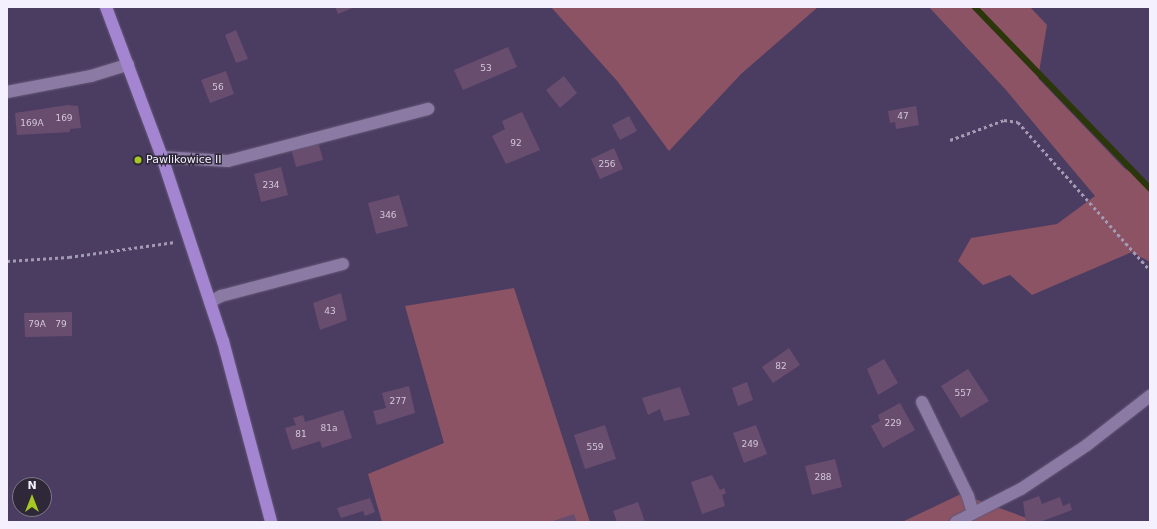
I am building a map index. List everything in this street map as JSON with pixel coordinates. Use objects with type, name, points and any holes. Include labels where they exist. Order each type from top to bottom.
[{"type":"main road","points":[[106,7],[162,157],[210,302],[271,522]]},
{"type":"street","points":[[7,92],[91,76],[128,65]]},
{"type":"street","points":[[162,157],[228,161],[428,109]]},
{"type":"street","points":[[210,302],[221,296],[343,264]]},
{"type":"street","points":[[956,522],[1021,489],[1068,458],[1150,396]]},
{"type":"street","points":[[922,402],[968,496],[973,513]]},
{"type":"path","points":[[950,140],[1004,120],[1018,122],[1150,270]]},
{"type":"path","points":[[7,261],[69,257],[190,240]]},
{"type":"shaded area","points":[[551,7],[818,7],[741,74],[669,151],[618,82]]},
{"type":"shaded area","points":[[929,7],[1030,7],[1047,25],[1038,78],[1124,168],[1150,185],[1150,262],[1132,252],[1032,295],[1010,275],[983,285],[958,261],[971,238],[1057,224],[1095,196],[1006,90]]},
{"type":"shaded area","points":[[514,288],[590,522],[382,522],[368,474],[444,443],[405,306]]},
{"type":"shaded area","points":[[961,494],[1032,520],[1032,522],[902,522]]},
{"type":"building","points":[[335,7],[355,7],[338,14]]},
{"type":"building","points":[[236,30],[248,59],[236,63],[225,35]]},
{"type":"building","points":[[508,47],[517,67],[463,90],[454,70]]},
{"type":"building","points":[[226,71],[234,94],[210,103],[201,80]]},
{"type":"building","points":[[564,76],[577,93],[560,108],[546,90]]},
{"type":"building","points":[[68,105],[78,106],[81,128],[70,129],[70,132],[17,135],[15,113]]},
{"type":"building","points":[[916,106],[919,125],[896,129],[895,122],[890,123],[888,111]]},
{"type":"building","points":[[522,112],[540,150],[506,164],[492,136],[505,129],[502,121]]},
{"type":"building","points":[[629,116],[637,131],[620,140],[612,125]]},
{"type":"building","points":[[318,141],[323,160],[296,167],[291,148]]},
{"type":"building","points":[[614,148],[623,169],[600,179],[591,159]]},
{"type":"building","points":[[281,167],[288,195],[261,202],[254,174]]},
{"type":"building","points":[[399,195],[408,226],[376,234],[368,203]]},
{"type":"building","points":[[341,293],[347,320],[320,330],[313,303]]},
{"type":"building","points":[[72,312],[72,336],[25,337],[24,313]]},
{"type":"building","points":[[789,348],[800,365],[773,383],[762,367]]},
{"type":"building","points":[[884,359],[898,383],[878,395],[867,369]]},
{"type":"building","points":[[968,369],[989,401],[961,418],[941,386]]},
{"type":"building","points":[[747,382],[753,400],[738,406],[732,388]]},
{"type":"building","points":[[409,386],[415,413],[377,425],[373,411],[386,408],[382,393]]},
{"type":"building","points":[[680,387],[690,415],[664,421],[660,409],[648,415],[642,398]]},
{"type":"building","points":[[900,403],[915,430],[883,448],[871,426],[880,421],[878,415]]},
{"type":"building","points":[[343,410],[352,438],[322,448],[320,441],[292,450],[285,428],[296,425],[293,418],[303,415],[305,422]]},
{"type":"building","points":[[605,425],[616,459],[585,469],[574,435]]},
{"type":"building","points":[[756,425],[767,454],[744,463],[733,433]]},
{"type":"building","points":[[835,459],[842,487],[812,495],[805,466]]},
{"type":"building","points":[[712,475],[720,490],[724,488],[726,493],[722,495],[725,506],[702,514],[691,482]]},
{"type":"building","points":[[1039,496],[1042,504],[1060,497],[1063,506],[1070,503],[1072,510],[1040,522],[1026,522],[1023,502]]},
{"type":"building","points":[[370,498],[375,512],[365,516],[363,511],[341,518],[337,508]]},
{"type":"building","points":[[638,502],[645,522],[617,522],[613,511]]},
{"type":"building","points":[[574,514],[577,522],[550,522]]},
{"type":"waterway","points":[[975,7],[1150,188]]},
{"type":"place","name":"Pawlikowice II","points":[[138,160]]}]
